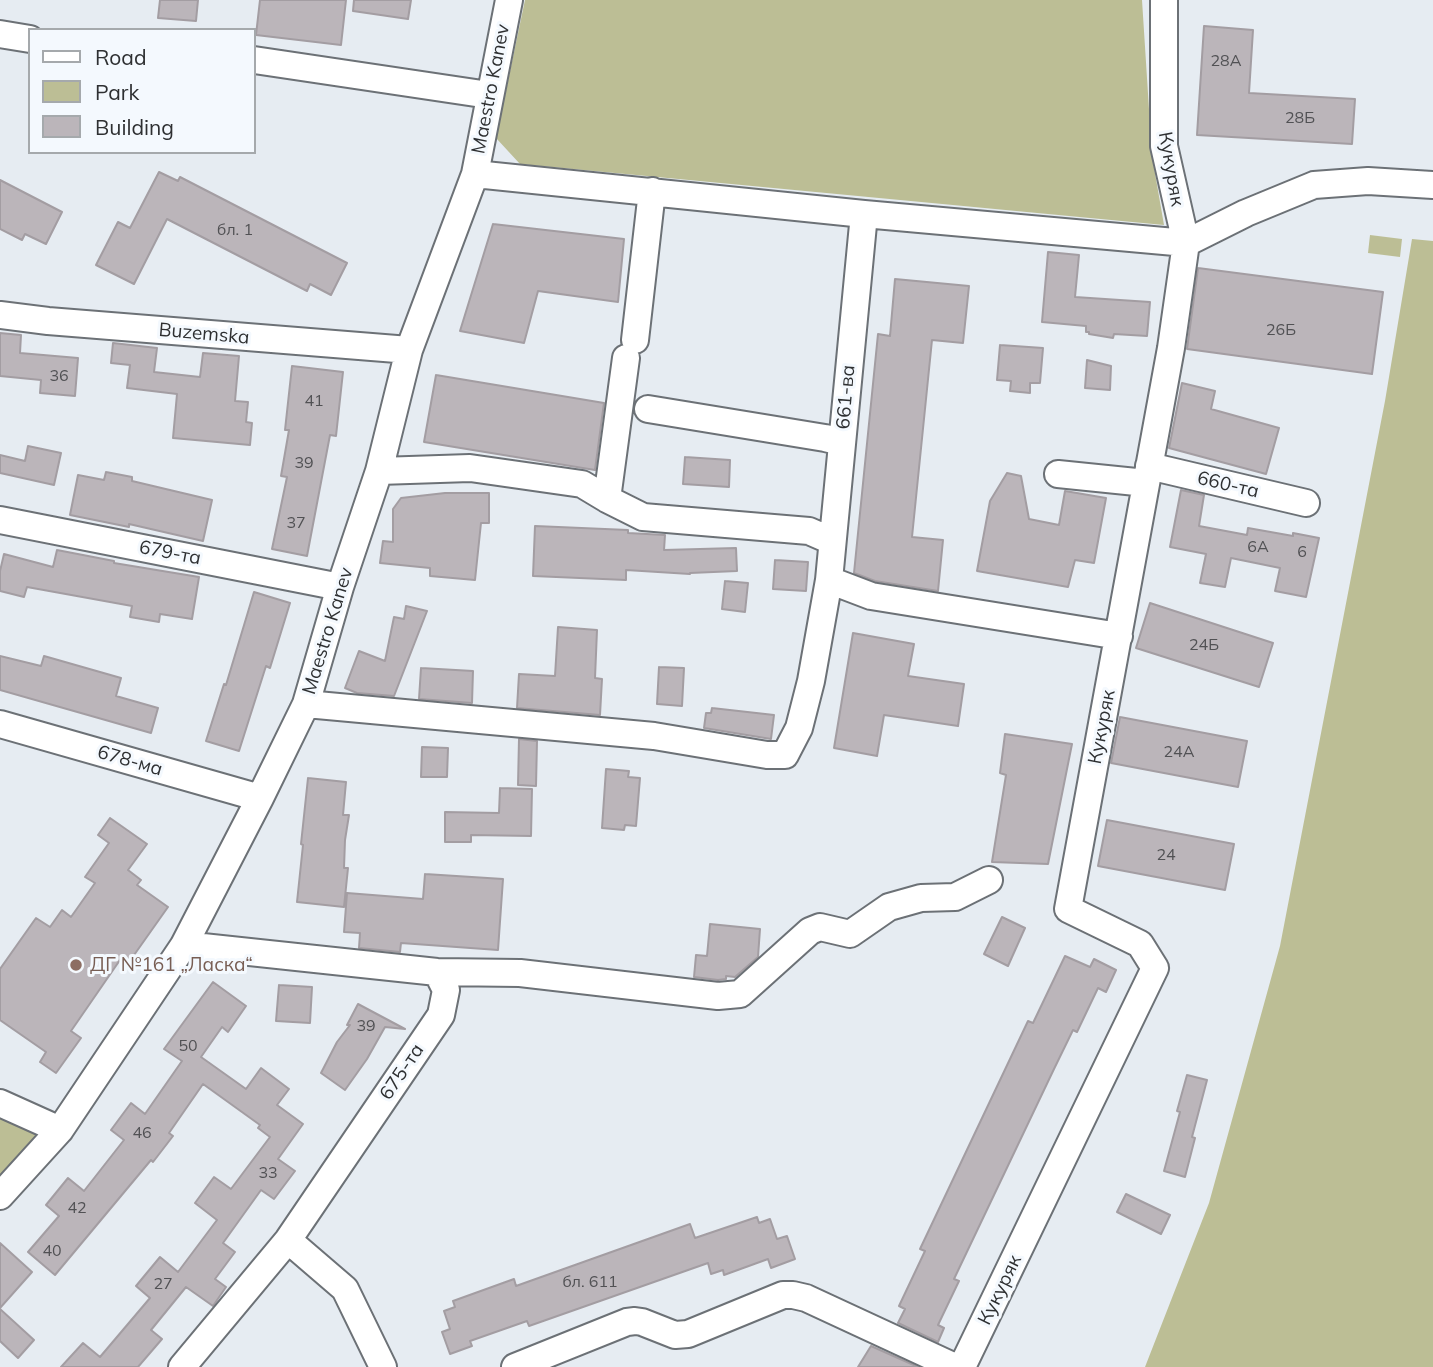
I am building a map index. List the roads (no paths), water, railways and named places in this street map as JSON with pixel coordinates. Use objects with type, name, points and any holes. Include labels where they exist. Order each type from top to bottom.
[{"type":"street","name":"Maestro Kanev","points":[[0,1196],[60,1130],[184,945],[306,704],[340,587],[379,471],[409,350],[475,174],[509,0]]},
{"type":"street","name":"Кукуряк","points":[[962,1367],[1156,968],[1140,944],[1068,909],[1171,348],[1186,243],[1164,146],[1164,0]]},
{"type":"street","points":[[0,34],[28,39]]},
{"type":"street","points":[[256,60],[489,95]]},
{"type":"street","points":[[475,174],[864,215],[1186,243],[1246,213],[1314,185],[1368,181],[1433,185]]},
{"type":"street","points":[[607,499],[652,191]]},
{"type":"street","name":"661-ва","points":[[306,704],[654,736],[767,755],[785,755],[799,728],[829,580],[864,215]]},
{"type":"street","name":"Buzemska","points":[[0,315],[409,350]]},
{"type":"street","points":[[648,410],[842,442]]},
{"type":"street","points":[[379,471],[471,468],[582,484],[643,517],[808,531],[832,541]]},
{"type":"street","name":"660-та","points":[[1058,474],[1148,474],[1306,503]]},
{"type":"street","name":"679-та","points":[[0,520],[340,587]]},
{"type":"street","points":[[829,580],[871,596],[1119,636]]},
{"type":"street","name":"678-ма","points":[[0,724],[260,798]]},
{"type":"street","points":[[184,945],[437,972],[520,973],[718,996],[740,993],[810,931],[820,928],[850,934],[889,907],[921,898],[955,897],[989,880]]},
{"type":"street","name":"675-та","points":[[182,1367],[288,1240],[441,1015],[446,990],[437,972]]},
{"type":"street","points":[[0,1103],[60,1130]]},
{"type":"street","points":[[288,1240],[345,1289],[383,1367]]},
{"type":"street","points":[[514,1367],[627,1322],[642,1322],[675,1335],[688,1334],[783,1295],[793,1294],[955,1367]]},
{"type":"place","name":"ДГ №161 „Ласка“","points":[[76,965]]}]
